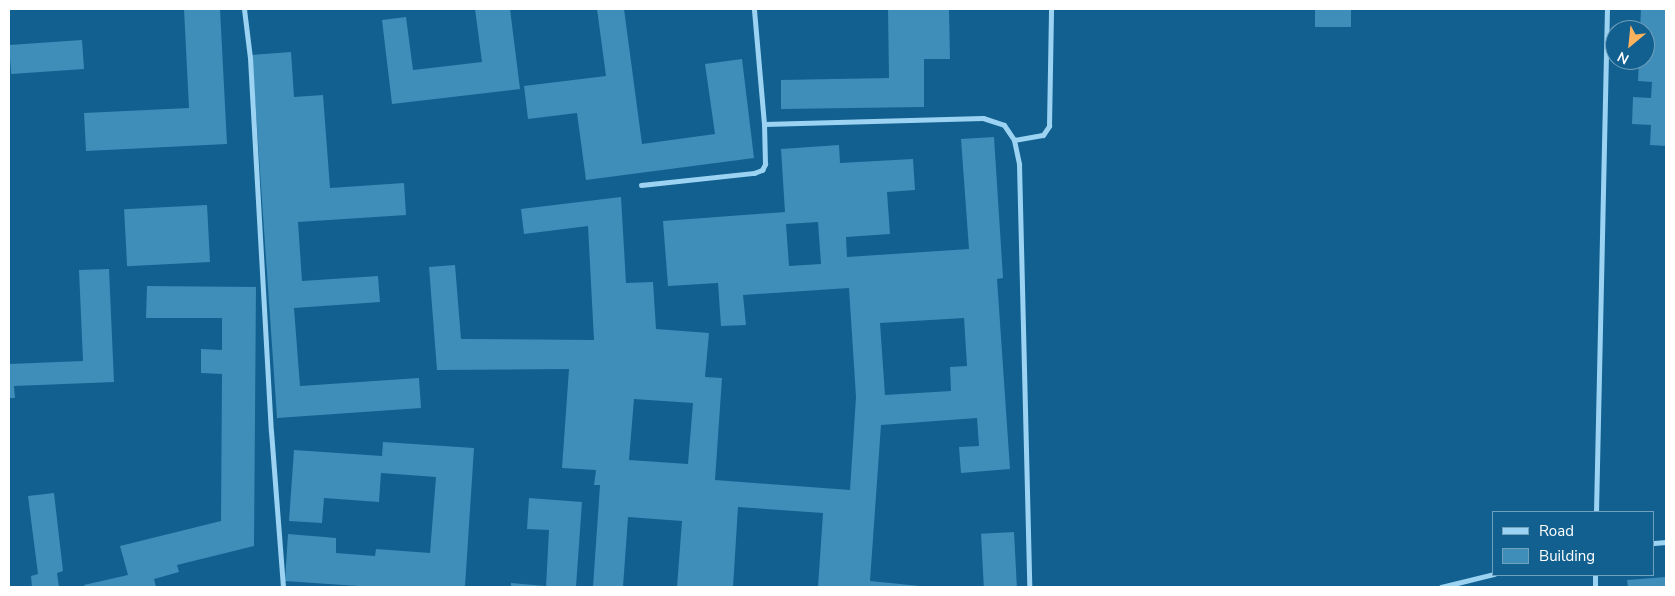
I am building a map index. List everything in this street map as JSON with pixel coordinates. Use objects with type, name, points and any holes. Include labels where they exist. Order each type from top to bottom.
[{"type":"street","points":[[244,9],[250,58],[271,431],[283,587]]},
{"type":"street","points":[[641,185],[754,173],[762,170],[765,164],[764,124],[754,9]]},
{"type":"street","points":[[1014,140],[1043,135],[1049,126],[1051,9]]},
{"type":"street","points":[[1596,511],[1608,9]]},
{"type":"street","points":[[764,124],[983,118],[1004,125],[1014,140],[1019,164],[1029,587]]},
{"type":"street","points":[[1441,587],[1492,574]]},
{"type":"building","points":[[184,9],[220,9],[227,144],[86,151],[84,113],[189,108]]},
{"type":"building","points":[[475,9],[510,9],[520,89],[392,104],[382,20],[406,17],[413,70],[482,62]]},
{"type":"building","points":[[597,9],[624,9],[642,144],[715,134],[705,64],[742,59],[754,158],[586,180],[577,113],[528,119],[524,86],[606,76]]},
{"type":"building","points":[[888,9],[949,9],[950,59],[924,59],[924,107],[781,109],[781,80],[889,78]]},
{"type":"building","points":[[1315,9],[1351,9],[1351,27],[1315,27]]},
{"type":"building","points":[[1641,9],[1666,9],[1666,146],[1650,145],[1651,125],[1632,124],[1633,97],[1651,98],[1652,82],[1638,81],[1639,70],[1655,70],[1655,20],[1640,20]]},
{"type":"building","points":[[82,40],[84,69],[11,74],[9,45]]},
{"type":"building","points":[[291,52],[294,97],[323,95],[330,188],[404,183],[406,215],[298,222],[302,281],[378,276],[380,302],[294,308],[300,386],[419,378],[421,408],[277,418],[252,55]]},
{"type":"building","points":[[994,137],[1003,278],[997,279],[1010,469],[961,473],[959,447],[979,446],[977,418],[881,425],[870,581],[930,587],[818,587],[823,513],[738,507],[733,587],[677,587],[682,521],[628,517],[623,587],[593,587],[600,485],[594,485],[596,470],[562,468],[569,369],[437,370],[429,267],[455,265],[461,339],[594,340],[588,226],[524,234],[521,209],[621,197],[626,283],[653,282],[656,329],[709,333],[705,377],[722,378],[715,480],[850,490],[856,397],[849,288],[743,295],[746,325],[721,326],[718,283],[668,286],[663,221],[785,212],[781,149],[839,145],[840,163],[913,159],[915,190],[887,192],[890,234],[846,237],[847,257],[969,249],[961,139]],"holes":[[[818,222],[821,264],[789,266],[786,224]],[[964,318],[967,366],[950,367],[951,391],[885,395],[880,323]],[[634,399],[693,403],[688,464],[629,460]]]},
{"type":"building","points":[[207,205],[210,262],[127,266],[124,209]]},
{"type":"building","points":[[109,269],[114,382],[14,386],[15,398],[9,398],[9,364],[83,361],[79,270]]},
{"type":"building","points":[[147,286],[256,287],[254,546],[177,565],[179,572],[154,579],[156,587],[85,587],[84,585],[128,575],[120,546],[221,521],[222,374],[201,373],[201,349],[222,350],[222,318],[146,318]]},
{"type":"building","points":[[383,442],[474,448],[465,587],[373,587],[285,581],[288,534],[336,538],[336,553],[375,556],[376,549],[430,553],[436,477],[381,473],[379,502],[324,498],[322,523],[289,521],[294,450],[382,456]]},
{"type":"building","points":[[54,493],[63,571],[57,573],[59,587],[32,587],[31,576],[38,574],[28,496]]},
{"type":"building","points":[[529,498],[582,502],[576,587],[546,587],[549,530],[527,529]]},
{"type":"building","points":[[1014,532],[1017,587],[984,587],[981,534]]},
{"type":"building","points":[[1666,577],[1666,587],[1628,587],[1627,580]]},
{"type":"building","points":[[511,583],[545,586],[545,587],[511,587]]}]
